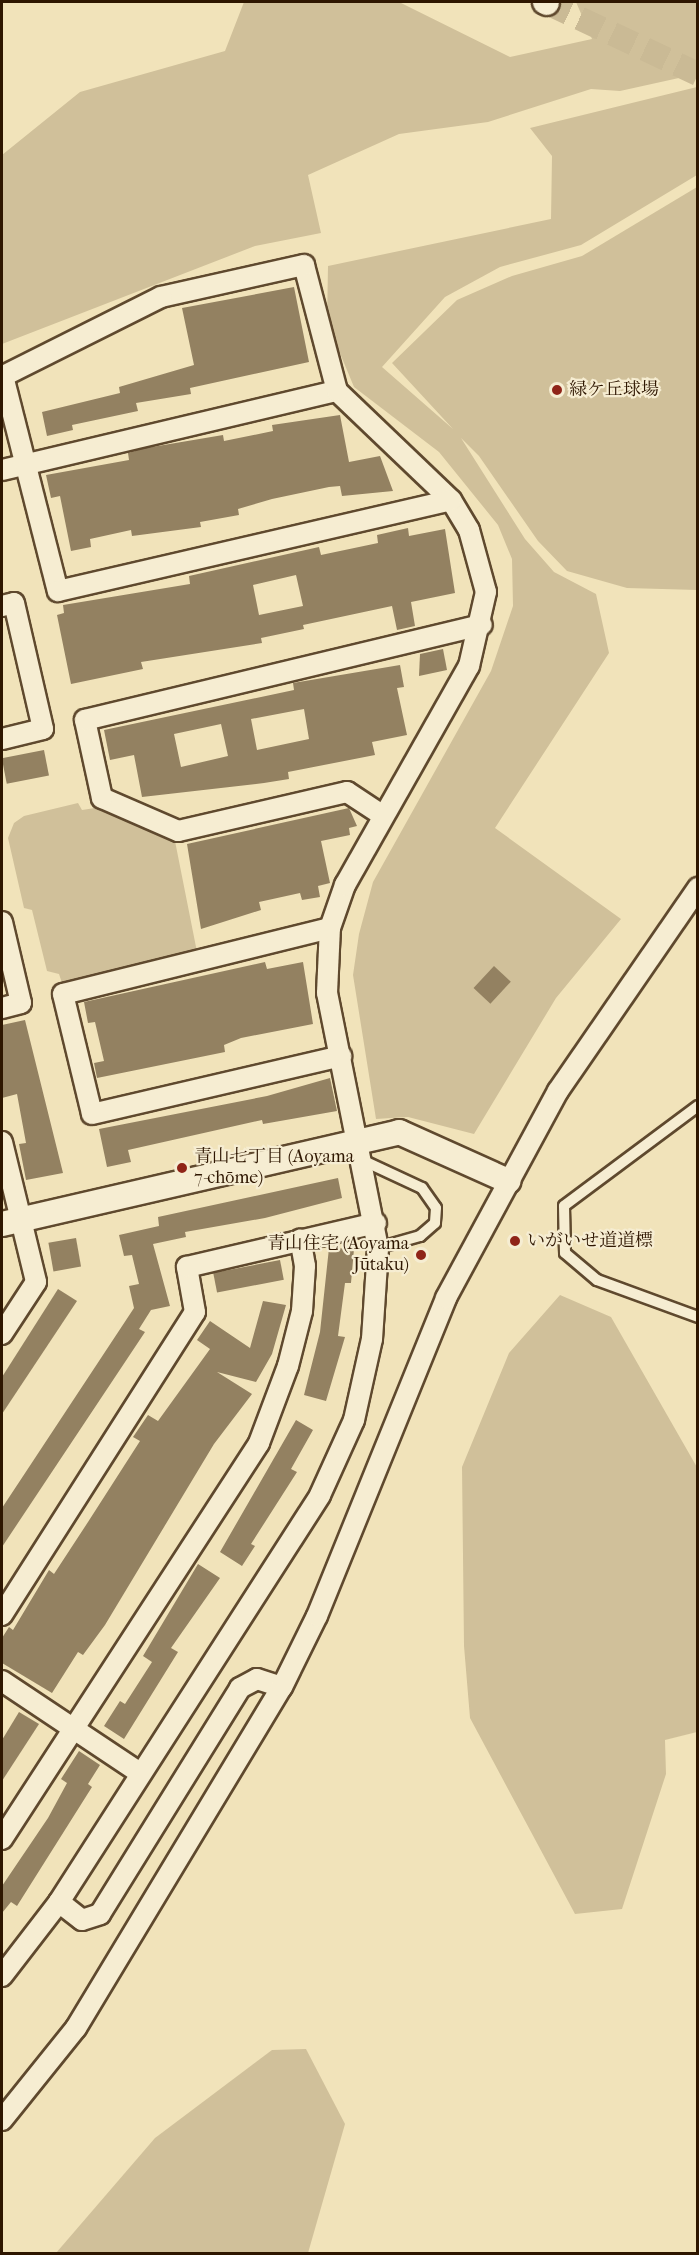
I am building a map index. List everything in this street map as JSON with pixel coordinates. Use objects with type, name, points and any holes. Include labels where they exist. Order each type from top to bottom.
[{"type":"street","points":[[2,1976],[59,1902],[320,1495],[340,1458],[365,1379],[376,1302],[378,1248],[376,1222],[362,1151],[327,993],[330,928],[345,885],[382,815],[469,666],[482,625],[484,572],[469,530],[451,500],[337,391],[304,265],[161,297],[3,376],[23,465],[58,591],[451,500]]},
{"type":"street","points":[[2,470],[337,391]]},
{"type":"street","points":[[2,606],[14,603],[43,729],[2,739]]},
{"type":"street","points":[[382,815],[347,792],[178,831],[102,798],[85,720],[482,625]]},
{"type":"street","points":[[2,2120],[76,2028],[282,1687],[317,1616],[446,1298],[507,1181],[595,1032],[668,937],[698,888]]},
{"type":"street","points":[[2,922],[21,1004],[2,1008]]},
{"type":"street","points":[[330,928],[63,994],[92,1114],[341,1056]]},
{"type":"street","points":[[11,1222],[362,1151],[399,1132],[507,1181]]},
{"type":"street","points":[[2,1142],[11,1222],[36,1282],[2,1334]]},
{"type":"street","points":[[2,1615],[195,1312],[188,1267],[376,1222]]},
{"type":"street","points":[[2,1839],[72,1728],[260,1443],[288,1366],[302,1311],[305,1266],[300,1239]]},
{"type":"street","points":[[59,1902],[82,1920],[99,1914],[240,1688],[257,1679],[282,1687]]},
{"type":"street","points":[[2,1681],[140,1773]]},
{"type":"lane","points":[[698,1106],[564,1206],[565,1253],[597,1280],[698,1317]]},
{"type":"lane","points":[[362,1151],[422,1188],[436,1208],[435,1223],[420,1236],[378,1248]]},
{"type":"shaded area","points":[[244,2],[399,2],[510,57],[592,39],[576,2],[697,2],[697,74],[620,91],[591,89],[488,122],[399,134],[308,175],[321,233],[255,246],[2,344],[2,155],[80,92],[225,51]]},
{"type":"shaded area","points":[[697,87],[697,175],[581,245],[500,267],[445,297],[382,367],[453,429],[392,363],[457,300],[512,276],[582,256],[697,187],[697,590],[627,588],[567,571],[538,541],[479,456],[461,438],[525,539],[554,572],[596,594],[609,653],[495,828],[621,919],[556,998],[474,1134],[408,1117],[376,1119],[353,975],[359,934],[373,882],[491,671],[513,606],[512,559],[498,525],[439,452],[354,387],[327,322],[328,266],[551,219],[552,156],[530,128]]},
{"type":"shaded area","points":[[78,803],[82,810],[95,808],[175,841],[197,952],[62,983],[59,974],[47,971],[32,910],[24,908],[8,838],[14,823],[24,816]]},
{"type":"shaded area","points":[[560,1295],[611,1317],[698,1469],[697,1732],[665,1740],[666,1774],[622,1909],[575,1914],[470,1718],[464,1646],[462,1467],[509,1353]]},
{"type":"shaded area","points":[[306,2049],[345,2124],[308,2253],[56,2253],[155,2138],[272,2050]]},
{"type":"building","points":[[294,287],[309,362],[190,388],[191,394],[136,403],[138,411],[72,425],[73,430],[47,436],[42,412],[120,393],[119,387],[194,365],[182,308]]},
{"type":"building","points":[[340,415],[349,462],[380,456],[393,491],[342,496],[340,486],[329,487],[238,509],[239,515],[200,522],[201,527],[132,536],[131,530],[90,539],[91,547],[71,551],[60,496],[51,498],[46,475],[129,460],[128,453],[146,448],[223,435],[224,441],[273,431],[272,425]]},
{"type":"building","points":[[408,528],[409,536],[445,529],[455,593],[411,602],[415,626],[397,630],[392,606],[303,625],[304,629],[261,638],[262,643],[141,662],[143,669],[71,684],[57,615],[64,613],[63,605],[190,584],[189,576],[319,547],[321,555],[378,543],[377,535]],"holes":[[[296,575],[303,606],[259,615],[253,585]]]},
{"type":"building","points":[[443,649],[447,670],[419,676],[420,654]]},
{"type":"building","points":[[400,665],[404,687],[397,688],[407,735],[372,742],[375,755],[288,772],[289,779],[142,797],[134,755],[110,760],[104,730],[294,690],[293,683]],"holes":[[[304,709],[309,739],[257,750],[251,719]],[[221,724],[228,756],[181,767],[174,734]]]},
{"type":"building","points":[[44,750],[49,776],[7,784],[2,758]]},
{"type":"building","points":[[349,808],[357,826],[349,828],[350,835],[321,841],[330,883],[318,886],[320,897],[302,900],[300,893],[259,902],[261,910],[201,929],[187,844]]},
{"type":"building","points":[[265,962],[267,969],[303,962],[313,1024],[241,1038],[224,1045],[225,1052],[97,1078],[94,1063],[104,1061],[95,1022],[88,1023],[84,1002]]},
{"type":"building","points":[[494,966],[511,982],[490,1004],[474,988]]},
{"type":"building","points":[[25,1020],[63,1173],[26,1180],[19,1144],[26,1143],[17,1094],[2,1098],[2,1025]]},
{"type":"building","points":[[330,1078],[337,1111],[263,1124],[262,1120],[128,1150],[131,1162],[107,1167],[99,1129],[267,1096]]},
{"type":"building","points":[[338,1178],[342,1198],[265,1218],[185,1232],[186,1237],[153,1244],[170,1306],[151,1310],[139,1329],[145,1332],[2,1547],[2,1508],[134,1308],[129,1286],[139,1284],[132,1255],[124,1256],[119,1235],[159,1226],[158,1217]]},
{"type":"building","points":[[76,1238],[81,1267],[53,1271],[48,1243]]},
{"type":"building","points":[[329,1248],[354,1249],[351,1283],[345,1283],[338,1336],[345,1337],[326,1401],[304,1395],[320,1332]]},
{"type":"building","points":[[280,1260],[284,1280],[217,1293],[213,1273]]},
{"type":"building","points":[[58,1289],[77,1301],[2,1414],[2,1377]]},
{"type":"building","points":[[263,1301],[286,1305],[272,1354],[256,1382],[217,1372],[252,1394],[214,1444],[105,1625],[83,1655],[78,1652],[52,1693],[2,1663],[2,1638],[9,1627],[13,1630],[49,1570],[54,1574],[88,1522],[140,1441],[133,1437],[148,1415],[158,1421],[210,1349],[197,1340],[210,1321],[250,1348]]},
{"type":"building","points":[[296,1420],[313,1430],[291,1469],[297,1472],[251,1544],[255,1546],[242,1566],[220,1552]]},
{"type":"building","points":[[198,1564],[220,1578],[171,1648],[178,1652],[124,1739],[104,1726],[120,1701],[125,1704],[152,1662],[143,1656]]},
{"type":"building","points":[[19,1712],[39,1724],[2,1781],[2,1740]]},
{"type":"building","points":[[79,1751],[100,1765],[88,1784],[92,1787],[17,1906],[11,1902],[2,1913],[2,1886],[48,1818],[67,1783],[61,1779]]},
{"type":"tunnel","points":[[547,3],[698,74]]},
{"type":"place","name":"緑ケ丘球場","points":[[557,390]]},
{"type":"place","name":"青山七丁目 (Aoyama 7-chōme)","points":[[182,1168]]},
{"type":"place","name":"いがいせ道道標","points":[[515,1241]]},
{"type":"place","name":"青山住宅 (Aoyama Jūtaku)","points":[[421,1255]]}]
